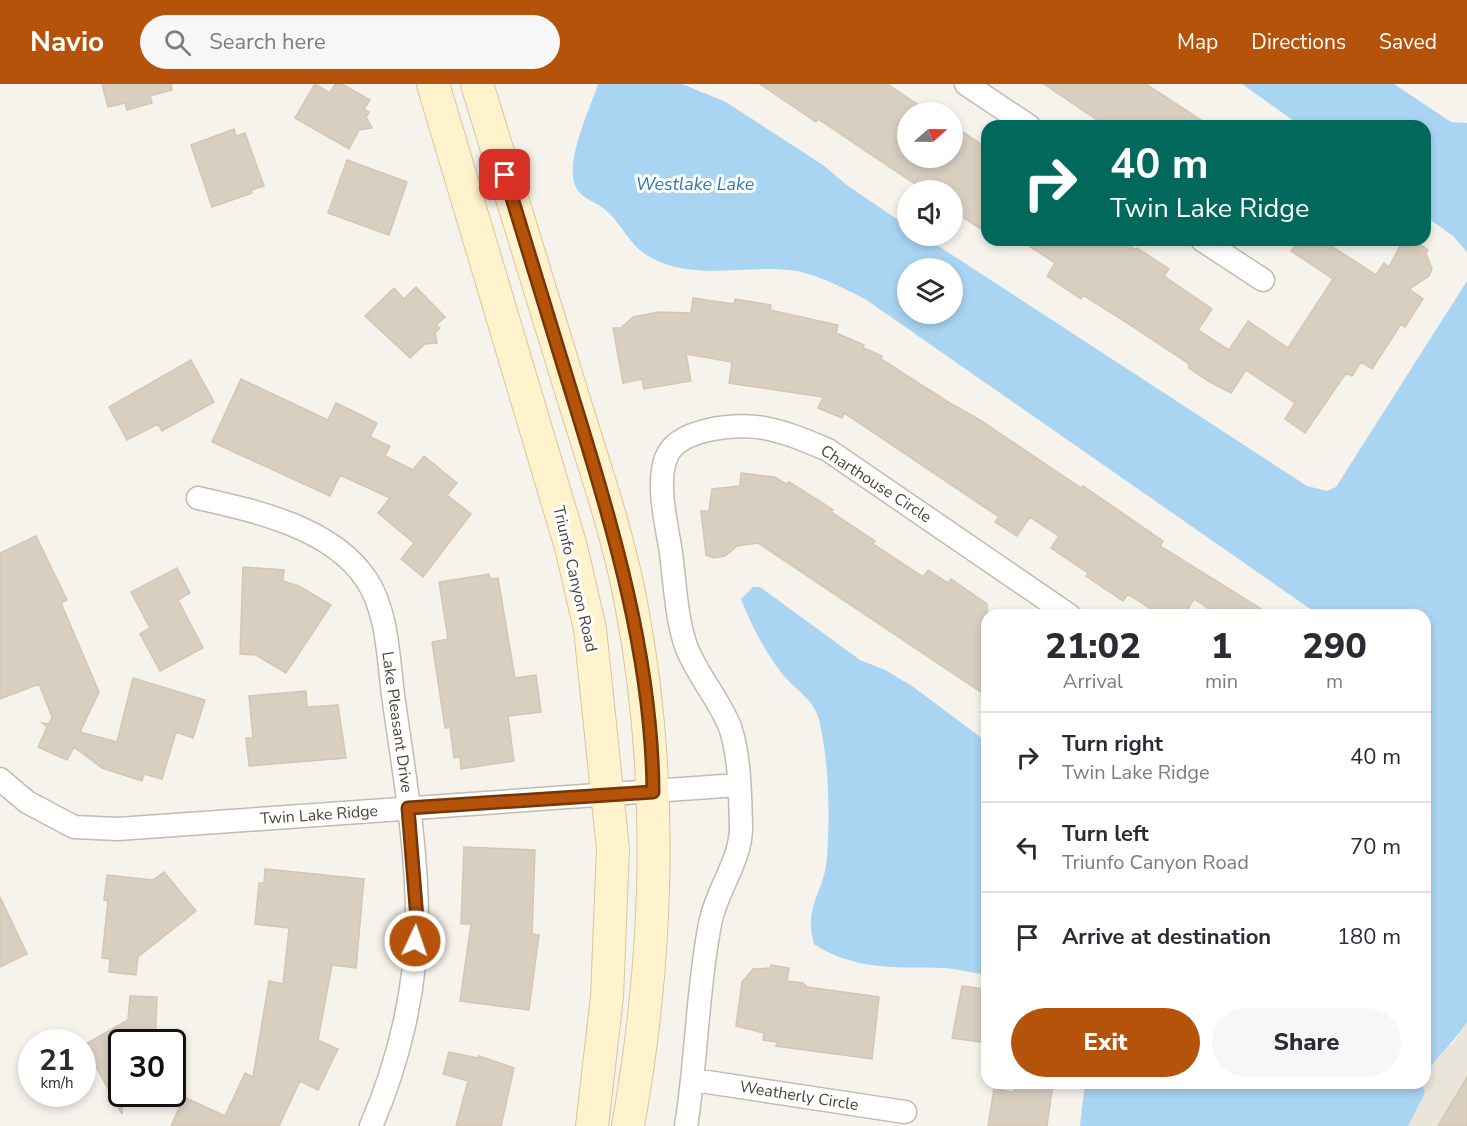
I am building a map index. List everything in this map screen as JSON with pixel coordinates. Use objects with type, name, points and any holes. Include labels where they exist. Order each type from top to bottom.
[{"type":"street","name":"Triunfo Canyon Road","points":[[433,84],[571,547],[590,629],[613,849],[607,997],[592,1126]]},
{"type":"street","points":[[477,84],[603,492],[631,601],[645,688],[653,792],[655,856],[648,987],[628,1126]]},
{"type":"street","points":[[966,84],[1020,120]]},
{"type":"street","points":[[1211,246],[1263,280]]},
{"type":"street","name":"Charthouse Circle","points":[[738,785],[735,744],[730,727],[693,663],[680,620],[664,501],[663,473],[666,457],[679,442],[694,434],[722,428],[763,428],[798,437],[828,450],[1060,609]]},
{"type":"street","name":"Lake Pleasant Drive","points":[[198,498],[270,514],[341,551],[366,579],[382,615],[408,808],[417,919],[411,985],[385,1096],[371,1126]]},
{"type":"street","name":"Twin Lake Ridge","points":[[0,779],[27,802],[74,827],[118,829],[653,792]]},
{"type":"street","points":[[653,792],[738,785],[740,841],[710,922],[694,1080],[686,1126]]},
{"type":"street","name":"Weatherly Circle","points":[[694,1080],[905,1112]]},
{"type":"shaded area","points":[[1467,1022],[1467,1126],[1408,1126],[1425,1093],[1424,1089],[1431,1089],[1431,1065],[1440,1051],[1453,1044]]},
{"type":"water","name":"Westlake Lake","points":[[598,84],[682,84],[726,102],[823,165],[848,186],[897,219],[897,246],[938,246],[957,258],[897,258],[897,321],[865,299],[815,276],[797,271],[778,269],[700,270],[663,263],[645,254],[606,210],[579,192],[574,182],[573,169],[578,139]]},
{"type":"water","points":[[1242,84],[1394,84],[1451,122],[1467,123],[1467,252],[1453,236],[1431,220],[1431,120],[1293,120]]},
{"type":"water","name":"Westlake Lake","points":[[963,262],[1307,486],[1327,491],[1336,487],[1467,281],[1467,1022],[1431,1066],[1431,609],[1310,609],[901,324],[963,324]]},
{"type":"water","points":[[753,587],[760,587],[860,660],[885,670],[912,686],[981,738],[981,974],[945,968],[894,967],[861,963],[829,953],[814,944],[811,919],[823,880],[828,841],[828,788],[819,720],[808,699],[780,671],[763,645],[741,599]]},
{"type":"water","points":[[1084,1089],[1424,1089],[1425,1093],[1408,1126],[1080,1126]]},
{"type":"building","points":[[102,84],[171,84],[172,90],[150,96],[152,103],[127,110],[125,103],[108,107]]},
{"type":"building","points":[[315,84],[330,93],[335,84],[342,84],[370,100],[364,109],[369,112],[366,117],[372,128],[359,130],[349,149],[295,118]]},
{"type":"building","points":[[760,84],[887,84],[914,102],[897,102],[897,168],[963,168],[963,132],[981,144],[981,229],[963,217],[963,180],[909,180],[818,119],[816,122]]},
{"type":"building","points":[[1044,84],[1146,84],[1201,120],[1097,120]]},
{"type":"building","points":[[234,129],[236,136],[245,133],[264,186],[251,190],[252,193],[212,207],[191,145]]},
{"type":"building","points":[[347,160],[407,182],[389,235],[328,213]]},
{"type":"building","points":[[1029,246],[1130,246],[1136,250],[1137,248],[1169,269],[1164,276],[1212,309],[1198,330],[1229,350],[1248,321],[1288,348],[1333,279],[1291,251],[1295,246],[1331,246],[1376,275],[1384,263],[1389,267],[1400,246],[1422,246],[1428,250],[1426,253],[1432,269],[1429,276],[1409,289],[1423,299],[1405,327],[1401,324],[1372,369],[1361,362],[1352,376],[1346,373],[1305,433],[1285,419],[1295,403],[1246,370],[1231,393],[1210,382],[1189,368],[1188,363],[1132,326],[1083,295],[1081,299],[1047,276],[1055,263]]},
{"type":"building","points":[[416,287],[445,317],[436,325],[440,328],[435,333],[437,343],[425,344],[410,358],[365,316],[394,288],[404,299]]},
{"type":"building","points":[[693,298],[734,304],[735,299],[771,305],[770,310],[838,325],[836,333],[882,356],[881,359],[980,420],[1081,488],[1083,486],[1163,541],[1160,546],[1261,609],[1209,609],[1194,599],[1188,609],[1151,609],[1128,594],[1123,601],[1086,576],[1088,573],[1051,548],[1059,536],[1030,517],[1017,536],[995,522],[999,517],[844,413],[842,418],[818,408],[823,397],[729,383],[732,362],[686,354],[691,381],[644,389],[642,379],[623,383],[613,328],[621,328],[633,317],[659,312],[691,313]]},
{"type":"building","points":[[191,360],[214,402],[162,431],[158,424],[127,440],[109,407]]},
{"type":"building","points":[[241,379],[328,420],[336,403],[355,412],[377,423],[370,437],[390,446],[385,456],[413,470],[424,456],[457,483],[447,495],[471,514],[423,577],[401,559],[414,543],[378,513],[390,498],[340,475],[330,496],[212,442]]},
{"type":"building","points":[[741,473],[775,477],[786,484],[789,482],[826,505],[833,510],[831,512],[875,541],[873,544],[923,577],[928,570],[948,583],[951,579],[987,604],[987,609],[981,609],[981,692],[758,543],[737,546],[725,556],[714,558],[706,555],[701,511],[709,511],[712,489],[740,486]]},
{"type":"building","points":[[36,536],[67,600],[61,603],[99,692],[80,732],[117,742],[133,678],[205,700],[193,738],[176,732],[162,779],[144,774],[142,781],[102,768],[74,747],[67,760],[38,747],[47,727],[42,723],[49,724],[52,717],[39,684],[0,699],[0,553]]},
{"type":"building","points":[[243,567],[284,570],[283,581],[299,586],[331,605],[286,673],[256,655],[240,654]]},
{"type":"building","points":[[177,568],[190,593],[178,600],[203,648],[160,671],[140,634],[150,628],[131,592]]},
{"type":"building","points":[[489,574],[490,579],[498,578],[515,678],[536,675],[541,712],[508,716],[514,761],[461,769],[460,757],[454,758],[450,727],[445,728],[432,642],[448,639],[439,582]]},
{"type":"building","points":[[306,691],[307,707],[338,705],[346,758],[249,766],[246,738],[253,738],[249,696]]},
{"type":"building","points":[[464,847],[535,850],[532,934],[539,935],[529,1010],[460,1001],[471,924],[461,924]]},
{"type":"building","points":[[265,869],[364,879],[356,968],[332,965],[318,1040],[338,1049],[318,1090],[300,1081],[279,1126],[171,1126],[180,1107],[186,1107],[186,1098],[225,1116],[245,1073],[253,1077],[269,981],[283,984],[289,928],[255,924],[259,883],[264,883]]},
{"type":"building","points":[[164,872],[196,911],[138,957],[136,975],[109,972],[110,959],[102,958],[108,901],[104,900],[107,875],[153,880]]},
{"type":"building","points":[[0,897],[27,954],[0,967]]},
{"type":"building","points":[[771,965],[789,968],[787,981],[803,983],[807,987],[879,997],[872,1059],[776,1046],[777,1042],[763,1040],[764,1033],[736,1026],[742,982],[753,969],[771,968]]},
{"type":"building","points":[[962,986],[981,989],[981,1042],[952,1038]]},
{"type":"building","points":[[130,996],[157,997],[156,1029],[112,1029],[128,1020]]},
{"type":"building","points":[[108,1031],[108,1089],[96,1067],[96,1038]]},
{"type":"building","points":[[449,1052],[478,1058],[479,1056],[514,1068],[501,1126],[456,1126],[468,1081],[443,1074]]},
{"type":"building","points":[[1467,1077],[1467,1126],[1438,1126]]},
{"type":"building","points":[[994,1089],[1014,1092],[1014,1089],[1052,1089],[1047,1126],[988,1126]]},
{"type":"route","points":[[415,941],[417,919],[408,808],[653,792],[645,688],[631,601],[603,492],[505,175]]}]
